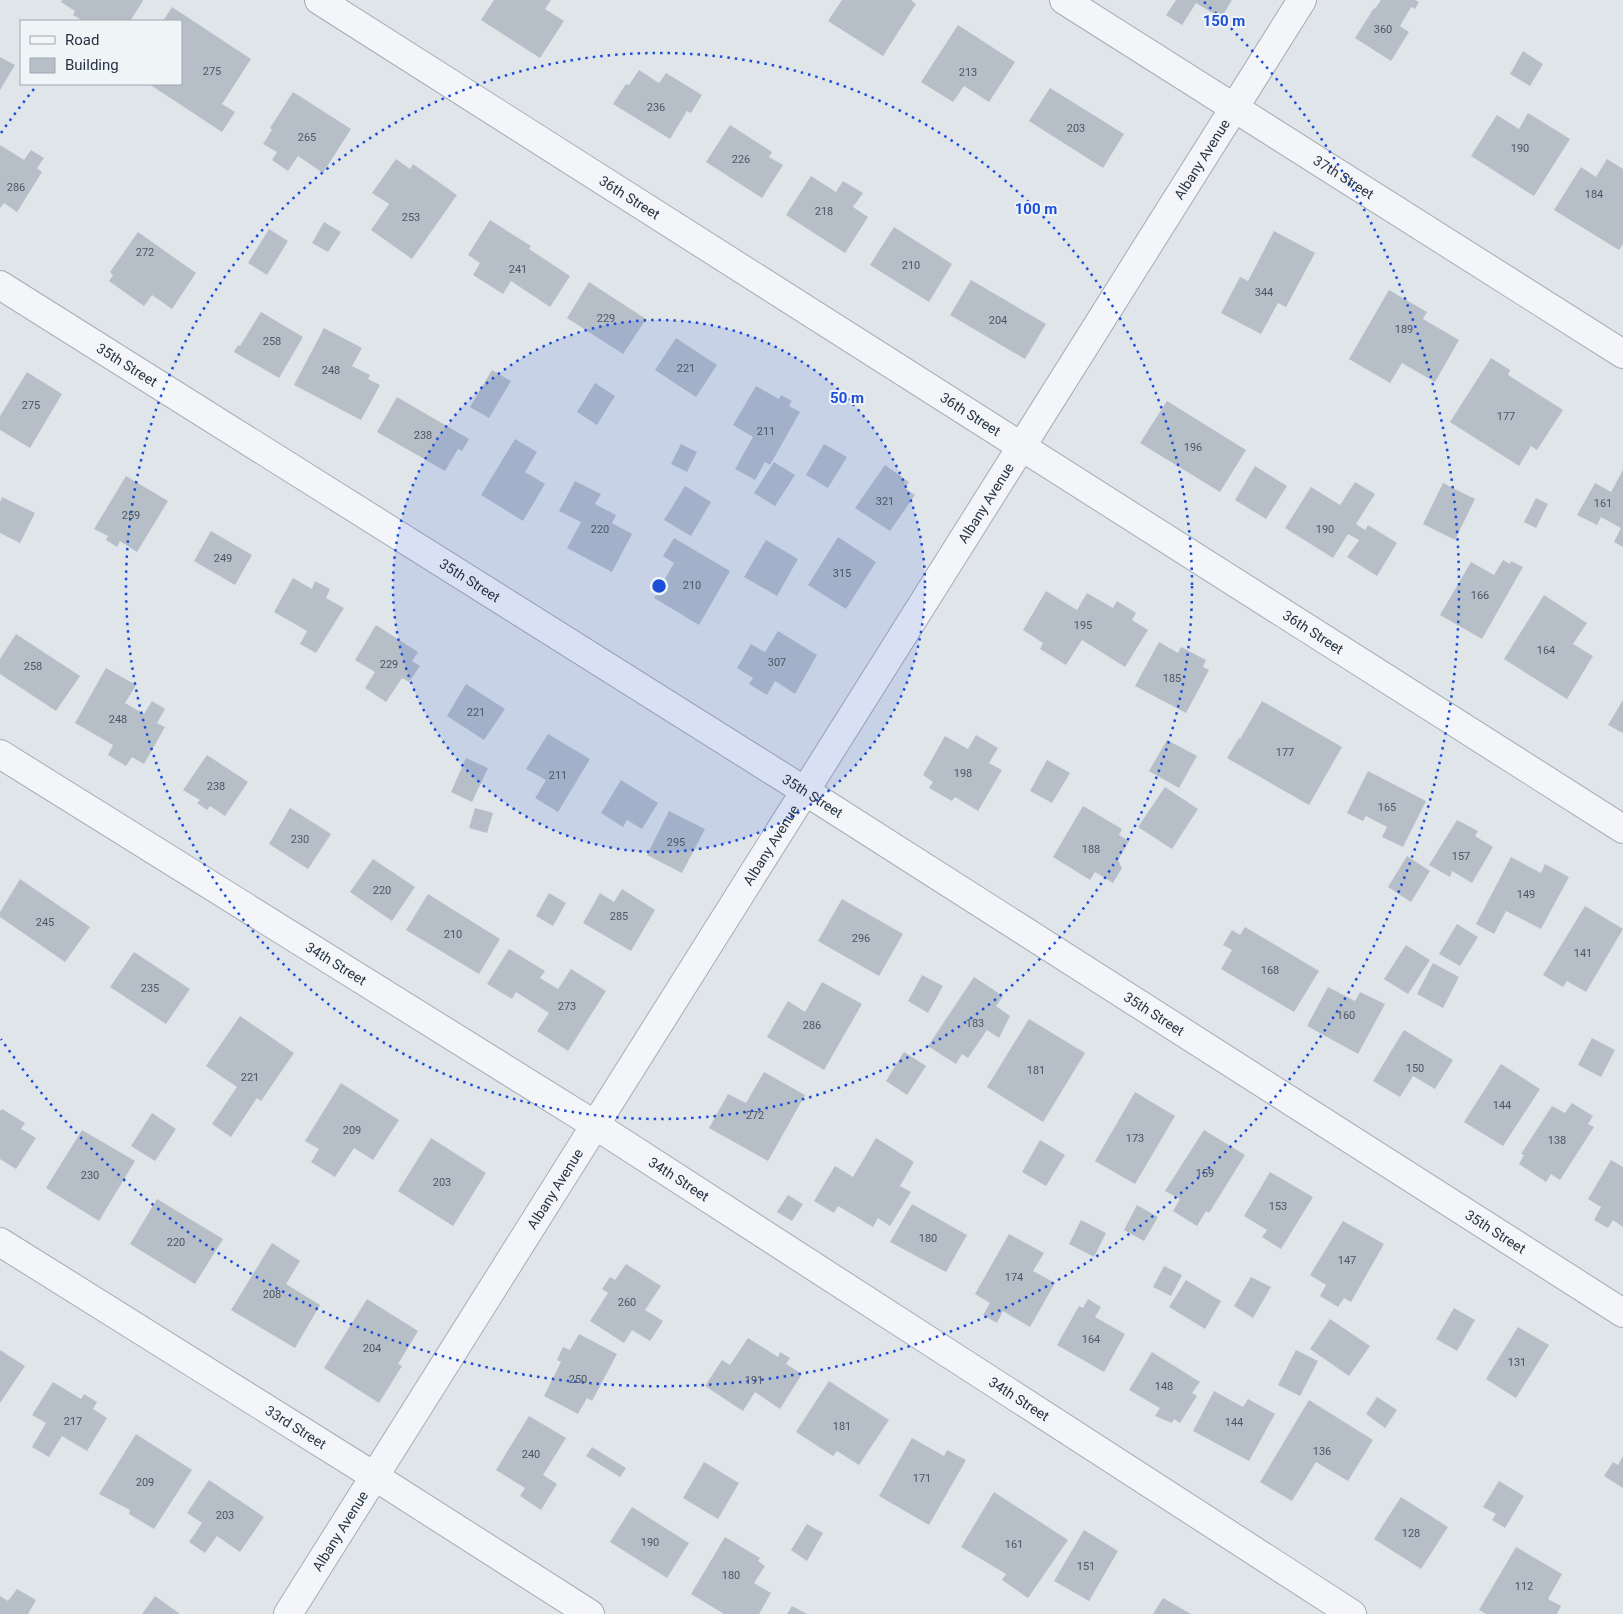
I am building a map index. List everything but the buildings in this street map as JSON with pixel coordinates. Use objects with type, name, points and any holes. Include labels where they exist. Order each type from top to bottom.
[{"type":"street","name":"36th Street","points":[[319,0],[1623,829]]},
{"type":"street","name":"37th Street","points":[[1064,0],[1623,354]]},
{"type":"street","name":"Albany Avenue","points":[[288,1614],[1302,0]]},
{"type":"street","name":"35th Street","points":[[0,285],[805,791],[1623,1313]]},
{"type":"street","name":"34th Street","points":[[0,754],[595,1125],[1352,1614]]},
{"type":"street","name":"33rd Street","points":[[0,1242],[374,1476],[590,1614]]}]
